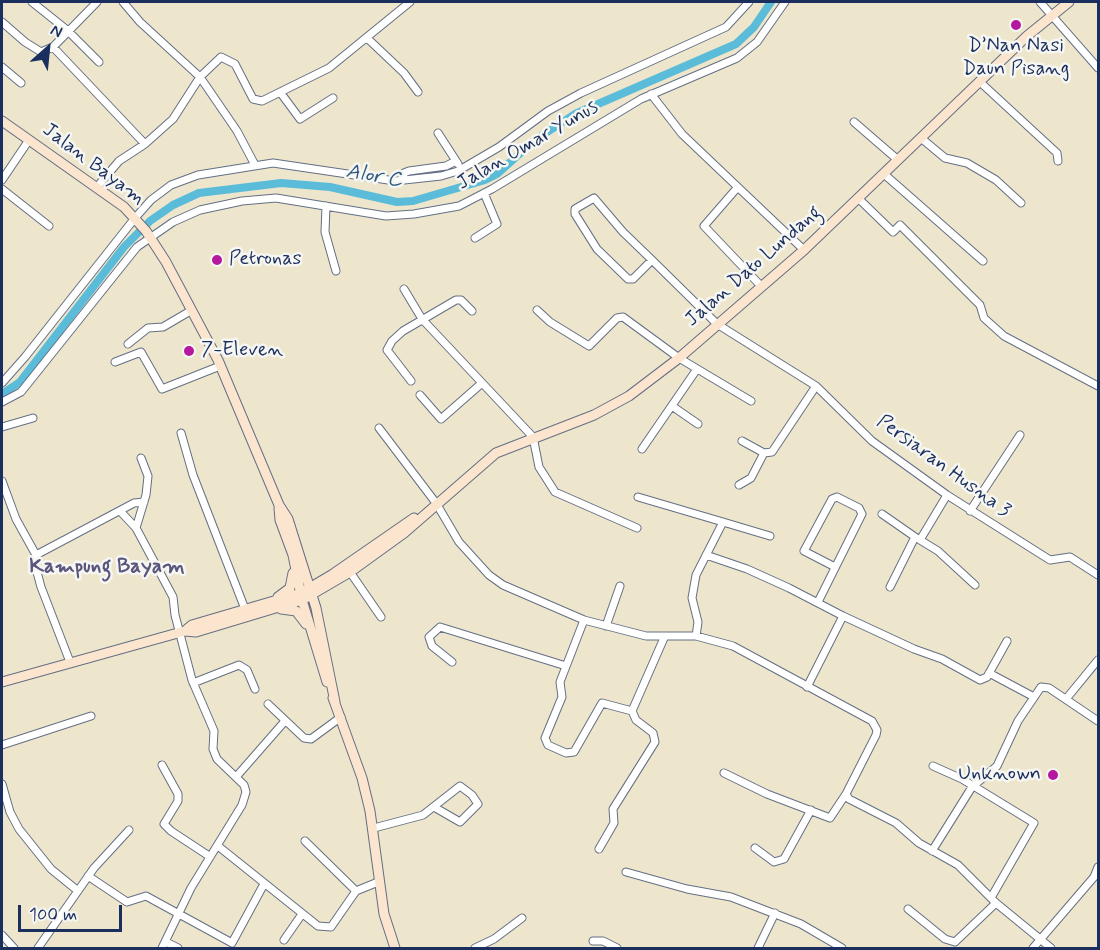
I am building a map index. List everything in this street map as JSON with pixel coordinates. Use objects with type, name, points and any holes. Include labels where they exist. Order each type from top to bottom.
[{"type":"main road","name":"Jalan Dato Lundang","points":[[2,679],[182,632],[196,632],[306,594],[335,576],[432,506],[496,453],[613,406],[679,358],[804,250],[980,82],[1068,2]]},
{"type":"main road","name":"Jalan Bayam","points":[[2,121],[97,187],[136,219],[148,234],[192,310],[220,366],[279,506],[280,520],[296,553],[306,594]]},
{"type":"main road","name":"Jalan Dato Lundang","points":[[335,576],[350,572],[404,533],[432,506]]},
{"type":"main road","points":[[296,553],[307,570],[313,574],[335,576],[316,609]]},
{"type":"main road","points":[[296,553],[290,588],[274,605],[296,611],[311,634]]},
{"type":"main road","points":[[306,594],[316,609],[335,702]]},
{"type":"main road","points":[[306,594],[311,634],[362,778],[374,828],[378,882],[386,926],[395,948]]},
{"type":"main road","name":"Jalan Dato Lundang","points":[[182,632],[192,625],[245,609],[274,605]]},
{"type":"street","points":[[32,2],[67,30],[99,62]]},
{"type":"street","points":[[2,22],[34,49],[41,52],[53,47],[67,30],[97,2]]},
{"type":"street","points":[[123,2],[140,22],[200,77],[237,131],[255,165]]},
{"type":"street","points":[[97,187],[119,161],[145,144],[173,119],[200,77],[216,60],[226,58],[235,64],[253,99],[262,101],[329,68],[410,2]]},
{"type":"street","points":[[2,383],[150,200],[171,184],[198,176],[255,165],[290,164],[370,178],[403,180],[441,176],[461,169],[573,98],[726,27],[749,2]]},
{"type":"street","name":"Jalan Omar Yunus","points":[[2,402],[21,392],[148,234],[200,210],[242,201],[276,198],[363,214],[414,214],[459,206],[651,94],[749,51],[785,2]]},
{"type":"street","points":[[1040,2],[1098,68]]},
{"type":"street","points":[[367,38],[404,73],[418,92]]},
{"type":"street","points":[[53,47],[145,144]]},
{"type":"street","points":[[2,67],[21,83]]},
{"type":"street","points":[[980,82],[1057,153],[1058,161]]},
{"type":"street","points":[[280,92],[300,119],[333,98]]},
{"type":"street","points":[[651,94],[667,118],[710,158],[737,188],[804,250]]},
{"type":"street","points":[[854,122],[898,160]]},
{"type":"street","points":[[438,133],[461,169]]},
{"type":"street","points":[[921,138],[945,158],[968,163],[996,180],[1021,203]]},
{"type":"street","points":[[2,180],[29,140]]},
{"type":"street","points":[[403,180],[404,173],[409,171],[446,166],[456,161]]},
{"type":"street","points":[[884,174],[983,261]]},
{"type":"street","points":[[737,188],[704,226],[761,286]]},
{"type":"street","points":[[2,189],[49,226]]},
{"type":"street","points":[[475,238],[497,224],[484,193]]},
{"type":"street","name":"Persiaran Husna 3","points":[[652,260],[633,279],[628,279],[597,249],[575,214],[576,207],[594,198],[623,232],[652,260],[717,324],[816,386],[873,441],[947,495],[1050,560],[1070,557],[1098,575]]},
{"type":"street","points":[[858,198],[893,232],[900,225],[980,305],[984,318],[1004,336],[1098,386]]},
{"type":"street","points":[[326,206],[324,232],[336,271]]},
{"type":"street","points":[[404,289],[422,319],[533,437],[539,467],[555,492],[637,528]]},
{"type":"street","points":[[411,381],[387,350],[388,346],[403,331],[458,299],[472,311]]},
{"type":"street","points":[[128,344],[148,328],[163,327],[192,310]]},
{"type":"street","points":[[537,310],[589,346],[617,318],[623,317],[679,358],[751,400]]},
{"type":"street","points":[[115,362],[141,352],[162,389],[220,366]]},
{"type":"street","points":[[642,450],[697,369]]},
{"type":"street","points":[[420,394],[441,419],[482,383]]},
{"type":"street","points":[[742,441],[764,453],[772,452],[816,386]]},
{"type":"street","points":[[672,406],[698,423]]},
{"type":"street","points":[[2,427],[33,418]]},
{"type":"street","points":[[379,428],[459,542],[489,574],[523,595],[584,621],[664,638],[696,636],[733,646],[862,715],[872,721],[877,730],[833,817],[767,794],[724,773]]},
{"type":"street","points":[[181,433],[193,475],[245,609]]},
{"type":"street","points":[[970,511],[1020,435]]},
{"type":"street","points":[[739,485],[745,484],[751,478],[764,453]]},
{"type":"street","points":[[136,528],[144,502],[148,476],[141,458]]},
{"type":"street","points":[[2,481],[16,519],[36,555]]},
{"type":"street","points":[[890,587],[918,538],[947,495]]},
{"type":"street","points":[[818,602],[862,514],[859,508],[837,496],[832,499],[804,551],[835,567]]},
{"type":"street","points":[[638,497],[770,537]]},
{"type":"street","points":[[70,662],[41,587],[34,561],[36,555],[134,503],[144,502]]},
{"type":"street","points":[[120,511],[136,528],[173,597],[193,683],[213,731],[213,749],[217,759],[244,785],[246,792],[242,805],[218,846],[209,856],[164,945],[178,948]]},
{"type":"street","points":[[882,514],[938,551],[975,585]]},
{"type":"street","points":[[696,636],[698,622],[692,597],[694,585],[723,522]]},
{"type":"street","points":[[706,555],[747,569],[914,649],[942,659],[977,680],[985,679],[1007,641]]},
{"type":"street","points":[[350,572],[381,617]]},
{"type":"street","points":[[606,626],[620,586]]},
{"type":"street","points":[[807,687],[843,616]]},
{"type":"street","points":[[584,621],[560,682],[562,697],[545,738],[548,745],[566,753],[574,752],[602,702],[632,711]]},
{"type":"street","points":[[452,662],[432,646],[429,637],[440,627],[567,666]]},
{"type":"street","points":[[599,849],[614,823],[613,810],[656,742],[653,733],[636,720],[632,711],[664,638]]},
{"type":"street","points":[[1066,699],[1098,660]]},
{"type":"street","points":[[193,683],[239,665],[247,670],[255,689]]},
{"type":"street","points":[[989,673],[1034,697]]},
{"type":"street","points":[[932,850],[972,787],[997,766],[1016,725],[1043,686],[1098,721]]},
{"type":"street","points":[[268,704],[304,738],[311,739],[341,717]]},
{"type":"street","points":[[2,745],[91,716]]},
{"type":"street","points":[[236,777],[285,721]]},
{"type":"street","points":[[162,765],[178,794],[178,801],[165,824],[171,831],[209,856]]},
{"type":"street","points":[[933,766],[962,779],[1034,823],[992,896]]},
{"type":"street","points":[[2,784],[10,812],[19,829],[51,869],[78,891]]},
{"type":"street","points":[[374,828],[423,815],[460,786],[472,795],[478,804],[460,822],[434,807]]},
{"type":"street","points":[[846,794],[855,803],[896,823],[932,850],[958,865],[992,896],[996,903],[1051,948]]},
{"type":"street","points":[[755,848],[774,862],[784,859],[811,810]]},
{"type":"street","points":[[38,948],[88,876],[129,830]]},
{"type":"street","points":[[305,841],[356,891]]},
{"type":"street","points":[[218,846],[318,926],[331,927],[356,891],[378,882]]},
{"type":"street","points":[[1033,948],[1094,877],[1098,867]]},
{"type":"street","points":[[626,872],[687,889],[731,897],[801,924],[842,948]]},
{"type":"street","points":[[88,876],[129,903],[144,896],[232,943],[264,884]]},
{"type":"street","points":[[908,909],[945,939],[955,942],[996,903]]},
{"type":"street","points":[[758,948],[775,913]]},
{"type":"street","points":[[284,940],[302,914]]},
{"type":"street","points":[[475,948],[494,939],[522,918]]},
{"type":"street","points":[[2,935],[14,948]]},
{"type":"street","points":[[593,941],[603,941],[617,948]]},
{"type":"waterway","name":"Alor C","points":[[2,394],[20,382],[124,247],[150,221],[173,205],[199,193],[281,183],[330,187],[397,202],[413,201],[485,180],[497,174],[535,140],[575,114],[736,44],[754,27],[771,2]]},
{"type":"place","name":"D’Nan Nasi Daun Pisang","points":[[1016,25]]},
{"type":"place","name":"Petronas","points":[[217,260]]},
{"type":"place","name":"7-Eleven","points":[[189,351]]},
{"type":"place","name":"Unknown","points":[[1053,775]]},
{"type":"district","name":"Kampung Bayam","points":[[107,568]]}]
